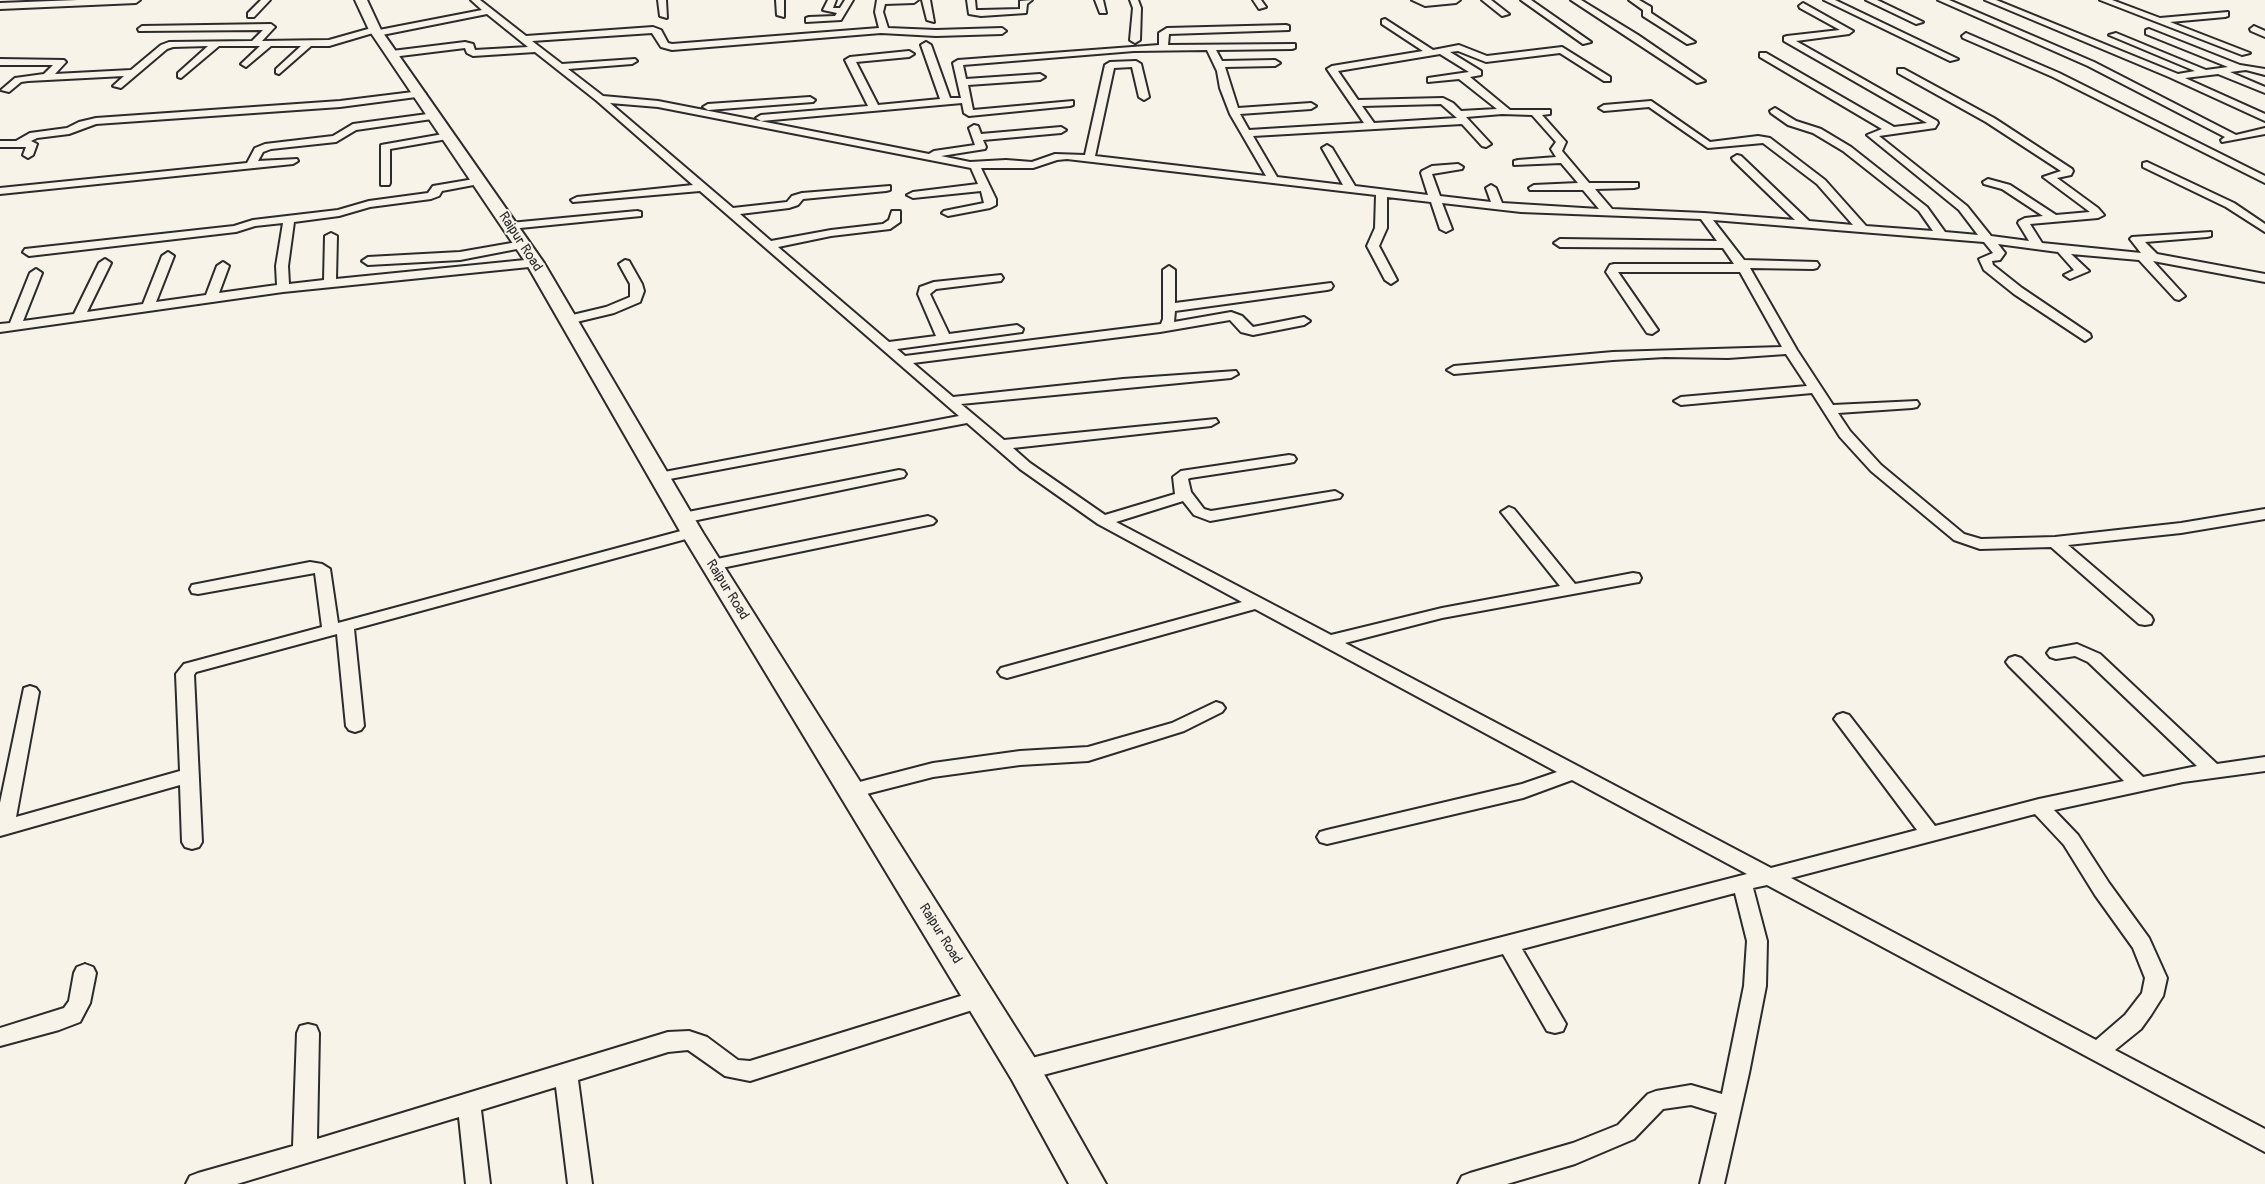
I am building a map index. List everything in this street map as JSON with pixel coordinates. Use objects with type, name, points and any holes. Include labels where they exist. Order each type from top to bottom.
[{"type":"main road","name":"Raipur Road","points":[[361,0],[376,32],[421,94],[529,254],[688,526],[1024,1070],[1088,1184]]},
{"type":"street","points":[[0,6],[29,3],[136,0]]},
{"type":"street","points":[[251,16],[266,0]]},
{"type":"street","points":[[475,0],[600,99],[1026,466],[1103,521],[2265,1141]]},
{"type":"street","points":[[662,0],[664,16]]},
{"type":"street","points":[[780,0],[781,15]]},
{"type":"street","points":[[809,20],[838,18],[849,0]]},
{"type":"street","points":[[882,30],[881,1],[914,0]]},
{"type":"street","points":[[926,0],[931,20]]},
{"type":"street","points":[[971,0],[972,12],[981,13],[1022,11],[1024,9],[1022,3],[1028,0]]},
{"type":"street","points":[[1099,0],[1103,11]]},
{"type":"street","points":[[1134,0],[1137,8],[1135,40]]},
{"type":"street","points":[[1416,0],[1425,2],[1456,0]]},
{"type":"street","points":[[1486,0],[1505,14]]},
{"type":"street","points":[[1525,0],[1586,42]]},
{"type":"street","points":[[1575,0],[1628,32],[1700,81]]},
{"type":"street","points":[[1633,0],[1648,9],[1646,14],[1690,42]]},
{"type":"street","points":[[1828,0],[1954,59]]},
{"type":"street","points":[[1870,0],[1919,22]]},
{"type":"street","points":[[1942,0],[2097,67],[2235,138]]},
{"type":"street","points":[[1989,0],[2175,76],[2265,118]]},
{"type":"street","points":[[2104,0],[2245,53]]},
{"type":"street","points":[[832,1],[826,10],[844,10]]},
{"type":"street","points":[[1803,6],[1849,31],[1789,38],[1788,40],[1933,124],[1872,135],[1954,199],[2000,254],[1986,259],[1988,267],[2018,291],[2085,337]]},
{"type":"street","points":[[118,86],[166,46],[217,43],[334,42],[376,32],[488,11]]},
{"type":"street","points":[[2161,21],[2224,14]]},
{"type":"street","points":[[1385,22],[1430,52]]},
{"type":"street","points":[[142,28],[271,27],[255,43]]},
{"type":"street","points":[[1164,43],[1163,32],[1170,30],[1286,28]]},
{"type":"street","points":[[392,54],[465,45],[470,46],[470,52],[473,53],[529,44],[654,30],[658,32],[665,46],[672,47],[882,30],[930,33],[1002,31]]},
{"type":"street","points":[[2254,30],[2265,34]]},
{"type":"street","points":[[2149,32],[2239,68]]},
{"type":"street","points":[[2113,35],[2204,72]]},
{"type":"street","points":[[1966,36],[2056,75],[2202,146],[2265,180]]},
{"type":"street","points":[[1107,41],[1135,40],[1210,47],[1292,46]]},
{"type":"street","points":[[181,75],[217,43]]},
{"type":"street","points":[[246,64],[269,43]]},
{"type":"street","points":[[279,71],[309,43]]},
{"type":"street","points":[[1070,103],[968,112],[958,63],[1164,43]]},
{"type":"street","points":[[926,45],[946,102]]},
{"type":"street","points":[[1210,47],[1219,64],[1234,111],[1273,179]]},
{"type":"street","points":[[1371,126],[1331,69],[1374,64],[1430,52],[1463,48],[1486,59],[1562,50],[1607,79]]},
{"type":"street","points":[[1431,80],[1478,72],[1442,50]]},
{"type":"street","points":[[874,107],[850,60],[909,54]]},
{"type":"street","points":[[1763,54],[1893,131]]},
{"type":"street","points":[[562,67],[632,61]]},
{"type":"street","points":[[0,62],[61,62],[48,76]]},
{"type":"street","points":[[1219,64],[1275,63]]},
{"type":"street","points":[[1089,159],[1110,65],[1136,64],[1144,97]]},
{"type":"street","points":[[2175,76],[2252,67],[2265,72]]},
{"type":"street","points":[[2218,70],[2265,90]]},
{"type":"street","points":[[9,76],[23,78],[134,72]]},
{"type":"street","points":[[1901,72],[1990,120],[2066,169],[2067,173],[2048,177],[2098,214],[2094,217],[2053,218],[2024,222],[2037,245]]},
{"type":"street","points":[[1462,76],[1511,114],[1540,113],[1561,142],[1556,150],[1608,212]]},
{"type":"street","points":[[963,82],[1040,77]]},
{"type":"street","points":[[6,90],[23,78]]},
{"type":"street","points":[[20,143],[34,135],[69,131],[86,123],[340,104],[421,94]]},
{"type":"street","points":[[686,109],[765,98],[810,100]]},
{"type":"street","points":[[600,99],[638,101],[686,109],[975,165],[1006,163],[1036,165],[1063,156],[1534,210],[1704,216],[1804,222],[1942,234],[2062,249],[2147,256],[2265,278]]},
{"type":"street","points":[[744,120],[966,100]]},
{"type":"street","points":[[1355,103],[1439,100],[1450,105],[1486,144]]},
{"type":"street","points":[[1604,108],[1651,104],[1708,145],[1758,139],[1766,140],[1821,182],[1861,227]]},
{"type":"street","points":[[1234,111],[1311,106]]},
{"type":"street","points":[[1246,133],[1371,126],[1462,118],[1505,111]]},
{"type":"street","points":[[1775,111],[1792,123],[1813,130],[1843,146],[1923,209],[1942,234]]},
{"type":"street","points":[[251,165],[259,150],[269,146],[336,139],[353,128],[435,116]]},
{"type":"street","points":[[920,155],[978,148],[981,146],[976,132],[1061,130]]},
{"type":"street","points":[[2202,146],[2265,131]]},
{"type":"street","points":[[385,183],[385,147],[449,136]]},
{"type":"street","points":[[0,144],[20,143],[33,145],[28,155]]},
{"type":"street","points":[[1327,148],[1351,189]]},
{"type":"street","points":[[1737,158],[1804,222]]},
{"type":"street","points":[[1518,164],[1564,160]]},
{"type":"street","points":[[0,191],[293,161]]},
{"type":"street","points":[[948,213],[990,205],[990,200],[975,165]]},
{"type":"street","points":[[2147,165],[2230,205],[2265,229]]},
{"type":"street","points":[[1446,229],[1426,172],[1458,167]]},
{"type":"street","points":[[29,252],[236,229],[252,223],[339,213],[369,204],[431,196],[437,188],[480,180]]},
{"type":"street","points":[[1988,182],[2008,189],[2053,218]]},
{"type":"street","points":[[1534,188],[1634,185]]},
{"type":"street","points":[[913,195],[985,187]]},
{"type":"street","points":[[576,200],[703,188]]},
{"type":"street","points":[[732,212],[789,205],[802,196],[886,188]]},
{"type":"street","points":[[1491,188],[1498,206]]},
{"type":"street","points":[[1382,192],[1381,228],[1373,242],[1373,246],[1391,280]]},
{"type":"street","points":[[769,245],[831,233],[886,227],[894,222],[896,213]]},
{"type":"street","points":[[510,226],[637,214]]},
{"type":"street","points":[[1704,216],[1742,266],[1770,310],[1790,350],[1845,434],[1876,468],[1959,536],[1980,544],[2055,542],[2181,528],[2265,514]]},
{"type":"street","points":[[283,288],[282,266],[289,219]]},
{"type":"street","points":[[2179,296],[2147,256],[2137,239],[2207,234]]},
{"type":"street","points":[[330,284],[331,236]]},
{"type":"street","points":[[1560,243],[1726,244]]},
{"type":"street","points":[[2062,249],[2067,257],[2082,271],[2070,275]]},
{"type":"street","points":[[368,261],[529,254]]},
{"type":"street","points":[[0,328],[283,288],[330,284],[529,254]]},
{"type":"street","points":[[149,306],[168,256]]},
{"type":"street","points":[[79,316],[105,263]]},
{"type":"street","points":[[568,320],[610,310],[636,299],[638,295],[636,284],[625,264]]},
{"type":"street","points":[[1652,330],[1612,272],[1614,268],[1813,265]]},
{"type":"street","points":[[212,298],[223,266]]},
{"type":"street","points":[[1160,328],[1168,322],[1169,270]]},
{"type":"street","points":[[15,325],[36,273]]},
{"type":"street","points":[[944,338],[924,294],[924,290],[931,287],[997,278]]},
{"type":"street","points":[[1168,308],[1327,286]]},
{"type":"street","points":[[903,360],[1160,328],[1231,316],[1253,331],[1304,321]]},
{"type":"street","points":[[886,346],[1017,329]]},
{"type":"street","points":[[1454,370],[1613,356],[1665,353],[1728,354],[1790,350]]},
{"type":"street","points":[[950,401],[1123,382],[1231,374]]},
{"type":"street","points":[[1681,401],[1814,389]]},
{"type":"street","points":[[1828,409],[1912,404]]},
{"type":"street","points":[[659,477],[970,418]]},
{"type":"street","points":[[1001,445],[1211,422]]},
{"type":"street","points":[[1289,459],[1186,474],[1180,477],[1184,493],[1199,512],[1210,516],[1335,496]]},
{"type":"street","points":[[192,842],[187,671],[202,664],[338,628],[688,526],[899,474]]},
{"type":"street","points":[[1103,521],[1176,499],[1184,493]]},
{"type":"street","points":[[1509,512],[1571,589]]},
{"type":"street","points":[[712,565],[928,521]]},
{"type":"street","points":[[2055,542],[2145,620]]},
{"type":"street","points":[[198,589],[310,567],[322,569],[338,628],[355,726]]},
{"type":"street","points":[[1330,641],[1442,613],[1633,578]]},
{"type":"street","points":[[1007,672],[1258,603]]},
{"type":"street","points":[[2056,653],[2077,650],[2094,658],[2213,771]]},
{"type":"street","points":[[2014,662],[2140,785]]},
{"type":"street","points":[[30,692],[2,828],[190,775]]},
{"type":"street","points":[[852,791],[933,770],[1020,758],[1088,754],[1178,727],[1216,708]]},
{"type":"street","points":[[1843,719],[1931,834]]},
{"type":"street","points":[[1024,1070],[2039,806],[2213,771],[2265,764]]},
{"type":"street","points":[[1327,837],[1524,790],[1554,781],[1574,771]]},
{"type":"street","points":[[2039,806],[2071,840],[2102,889],[2142,944],[2156,978],[2152,996],[2144,1009],[2133,1022],[2097,1052]]},
{"type":"street","points":[[1712,1184],[1753,996],[1758,957],[1755,930],[1742,883]]},
{"type":"street","points":[[1508,944],[1555,1024]]},
{"type":"street","points":[[0,1037],[59,1021],[72,1015],[79,1003],[85,973]]},
{"type":"street","points":[[198,1184],[680,1040],[689,1040],[699,1044],[733,1069],[740,1071],[759,1070],[980,998]]},
{"type":"street","points":[[305,1153],[308,1033]]},
{"type":"street","points":[[566,1074],[580,1184]]},
{"type":"street","points":[[1470,1184],[1575,1154],[1626,1132],[1653,1104],[1662,1099],[1691,1095],[1730,1107]]},
{"type":"street","points":[[469,1104],[478,1184]]}]
